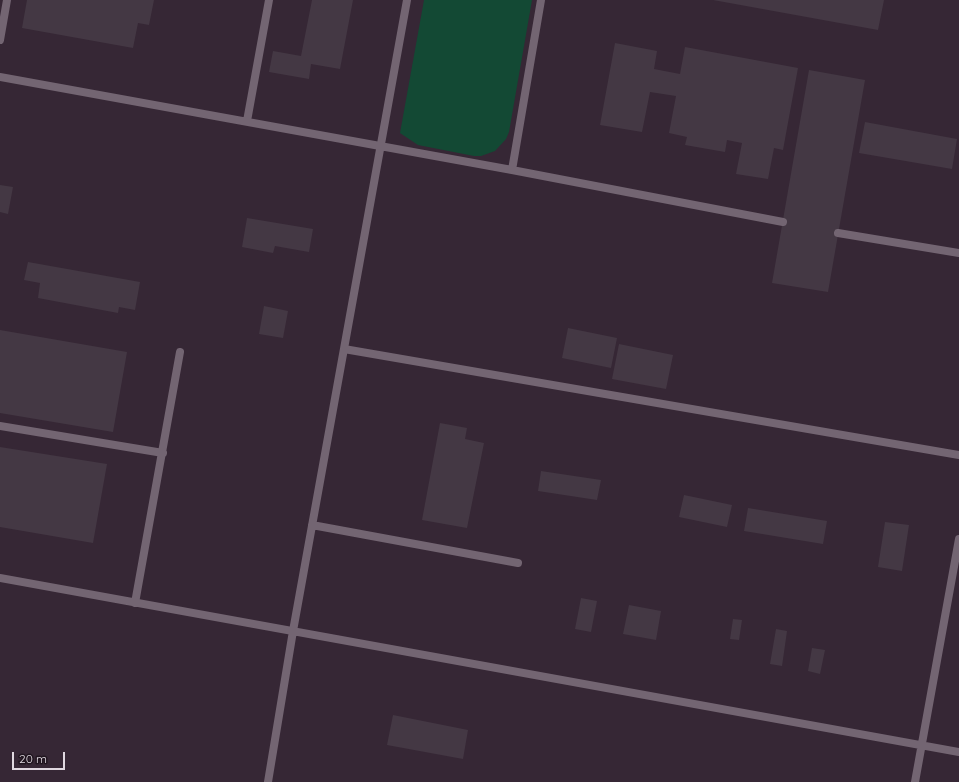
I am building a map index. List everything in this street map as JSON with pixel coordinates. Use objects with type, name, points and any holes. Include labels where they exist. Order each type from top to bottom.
[{"type":"lane","points":[[0,40],[7,0]]},
{"type":"lane","points":[[247,122],[269,0]]},
{"type":"lane","points":[[268,782],[293,631],[407,0]]},
{"type":"lane","points":[[512,170],[541,0]]},
{"type":"lane","points":[[0,77],[512,170],[783,222]]},
{"type":"lane","points":[[838,233],[959,253]]},
{"type":"lane","points":[[344,349],[959,455]]},
{"type":"lane","points":[[135,602],[180,352]]},
{"type":"lane","points":[[0,426],[163,453]]},
{"type":"lane","points":[[312,525],[518,563]]},
{"type":"lane","points":[[915,782],[959,539]]},
{"type":"lane","points":[[0,578],[959,752]]},
{"type":"shaded area","points":[[0,0],[959,0],[959,782],[0,782]]},
{"type":"green space","points":[[424,0],[532,0],[509,132],[506,139],[495,151],[481,156],[474,156],[418,145],[400,133]]},
{"type":"building","points":[[27,0],[154,0],[149,25],[138,23],[133,48],[22,28]]},
{"type":"building","points":[[312,0],[353,0],[340,69],[311,64],[309,79],[269,72],[273,51],[301,56]]},
{"type":"building","points":[[713,0],[884,0],[878,30]]},
{"type":"building","points":[[615,43],[657,51],[654,69],[680,74],[685,47],[798,68],[783,150],[774,148],[768,179],[736,174],[742,143],[727,140],[725,152],[685,145],[687,137],[669,133],[676,96],[650,92],[642,132],[600,125]]},
{"type":"building","points":[[809,70],[865,80],[828,292],[772,283]]},
{"type":"building","points":[[865,122],[957,139],[952,169],[859,153]]},
{"type":"building","points":[[0,185],[13,187],[8,214],[0,212]]},
{"type":"building","points":[[247,218],[313,229],[309,252],[275,246],[273,253],[242,247]]},
{"type":"building","points":[[28,262],[140,282],[135,310],[119,307],[118,313],[38,298],[40,283],[24,280]]},
{"type":"building","points":[[264,306],[288,311],[283,338],[259,334]]},
{"type":"building","points":[[568,328],[617,338],[611,368],[562,358]]},
{"type":"building","points":[[0,330],[127,352],[113,432],[0,413]]},
{"type":"building","points":[[619,344],[673,355],[666,389],[612,379]]},
{"type":"building","points":[[440,423],[467,428],[465,439],[484,443],[467,528],[422,520]]},
{"type":"building","points":[[0,447],[107,464],[93,543],[0,527]]},
{"type":"building","points":[[541,471],[601,480],[597,500],[538,491]]},
{"type":"building","points":[[684,495],[732,505],[727,527],[679,517]]},
{"type":"building","points":[[748,508],[827,521],[823,544],[744,531]]},
{"type":"building","points":[[885,522],[909,525],[902,571],[878,567]]},
{"type":"building","points":[[581,598],[597,601],[591,632],[575,629]]},
{"type":"building","points":[[629,605],[661,611],[656,640],[623,634]]},
{"type":"building","points":[[733,619],[742,620],[739,640],[730,639]]},
{"type":"building","points":[[776,629],[787,631],[782,666],[770,664]]},
{"type":"building","points":[[812,648],[825,650],[820,674],[808,671]]},
{"type":"building","points":[[393,715],[468,730],[463,759],[387,745]]}]
